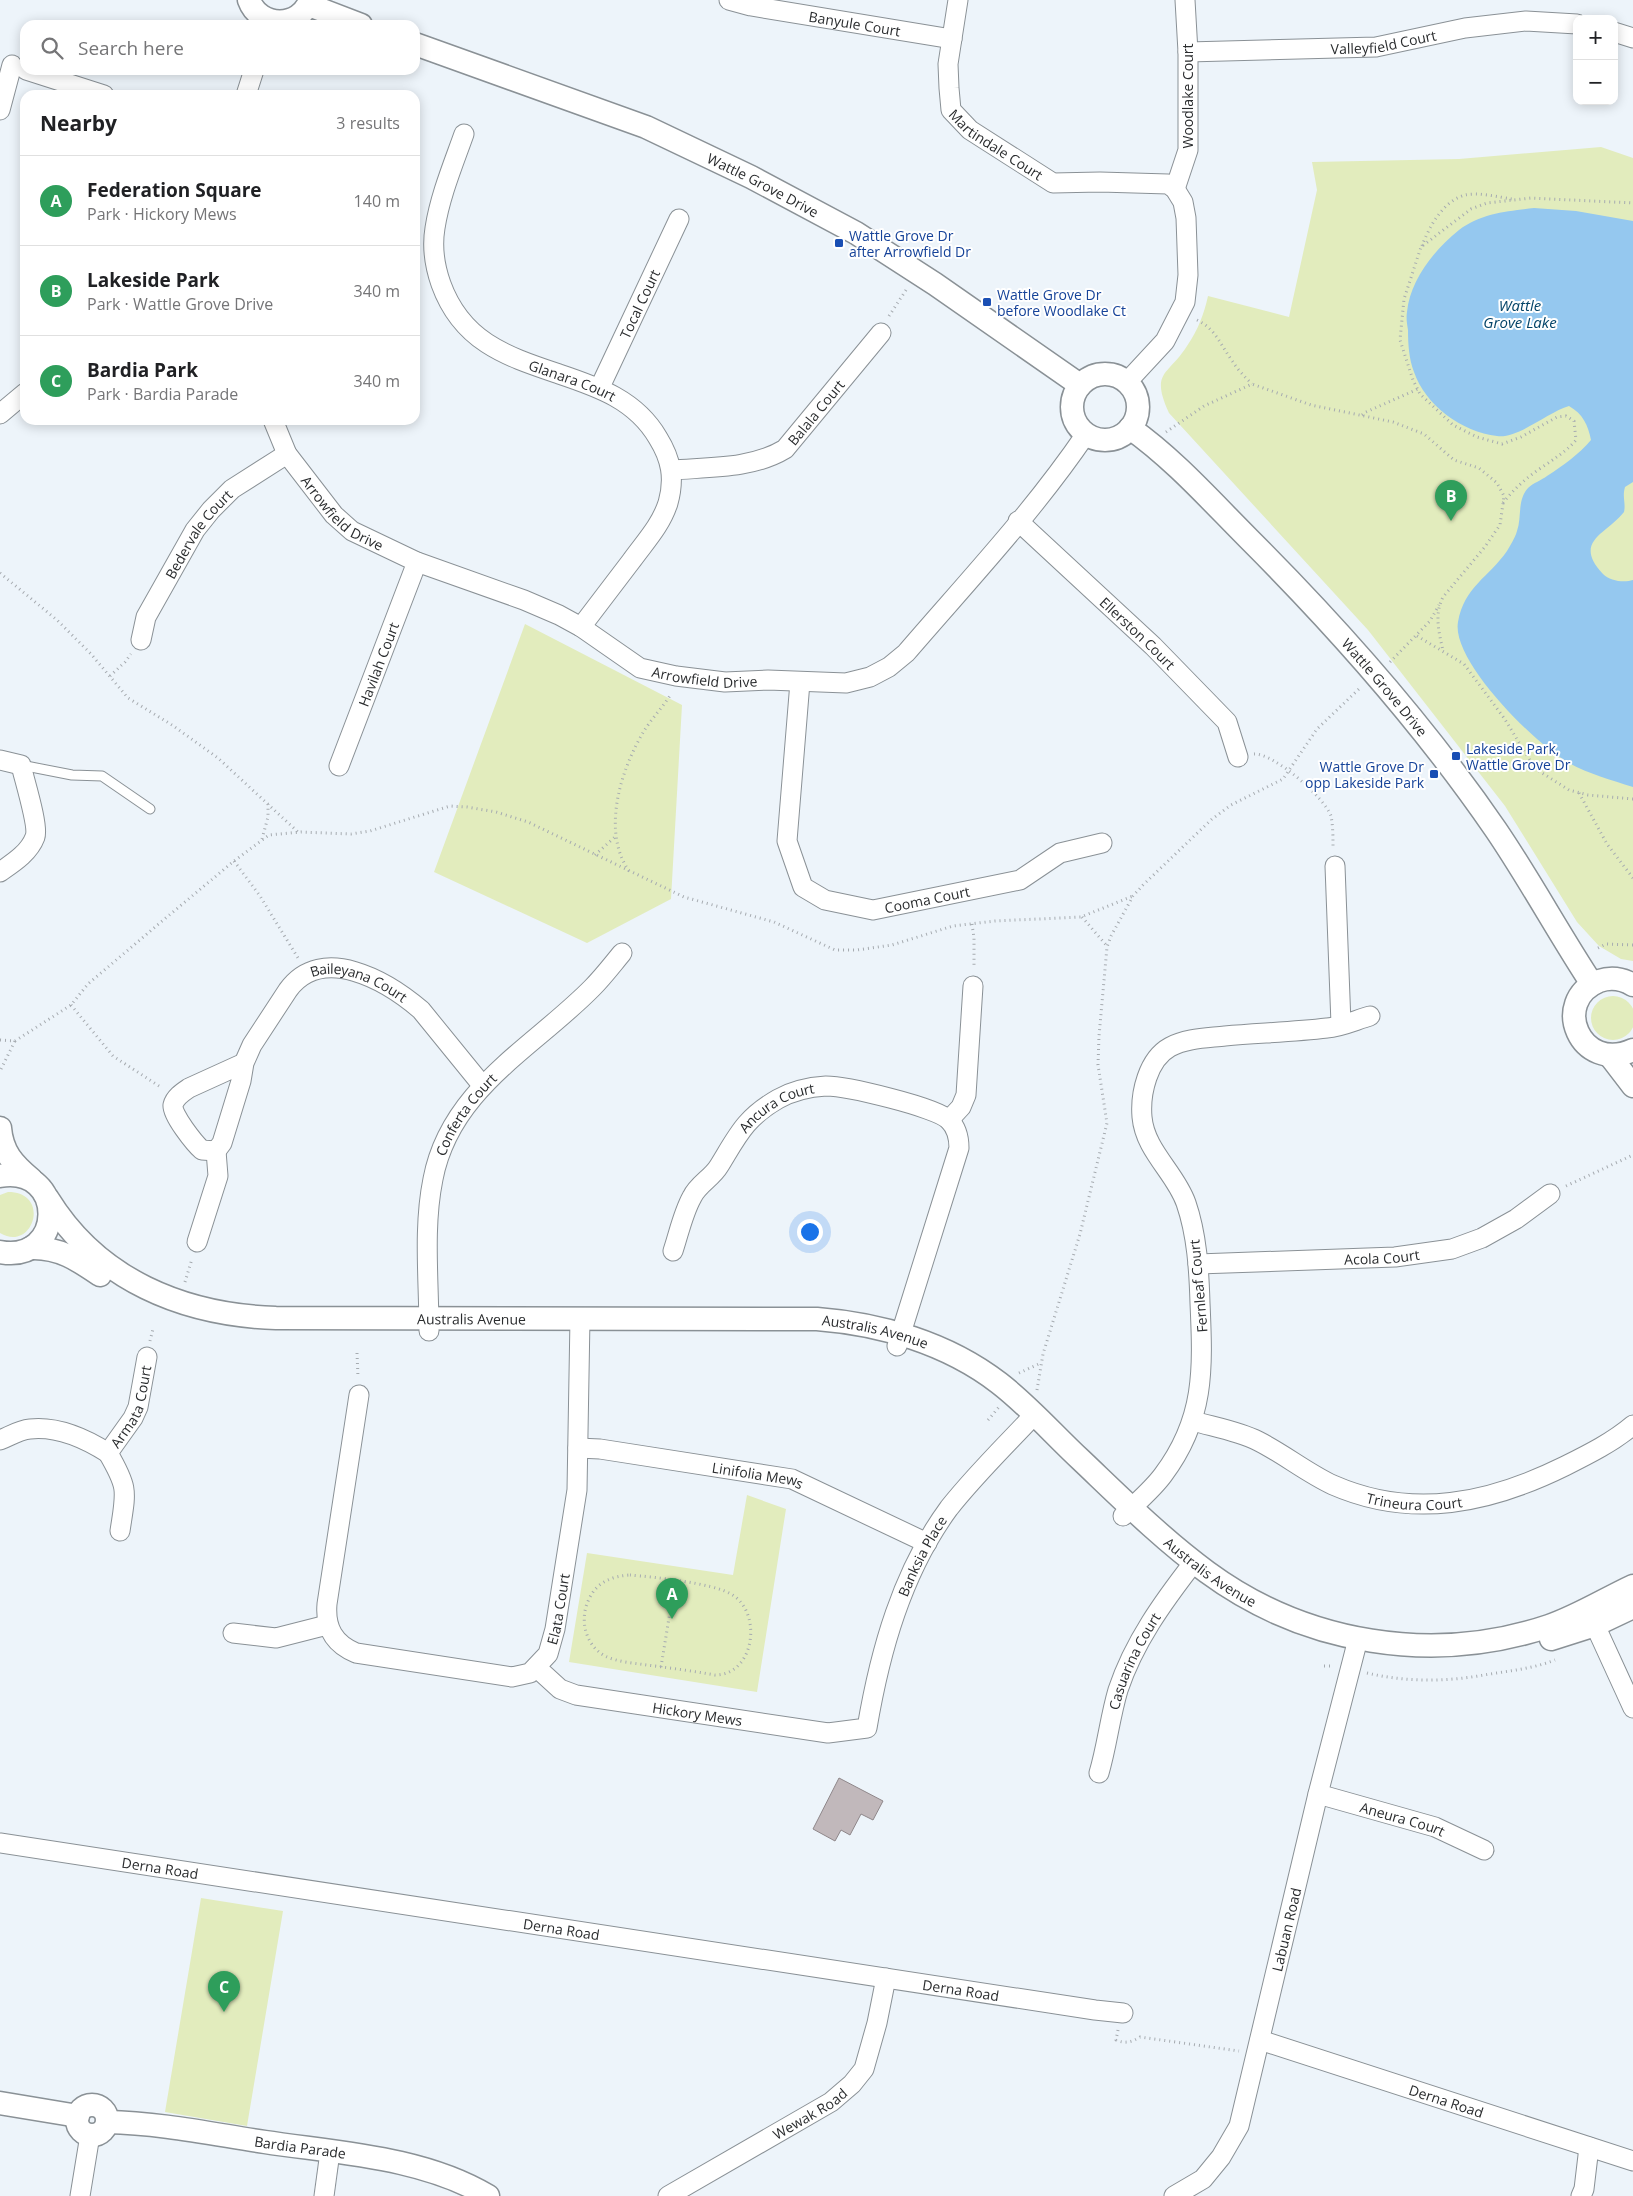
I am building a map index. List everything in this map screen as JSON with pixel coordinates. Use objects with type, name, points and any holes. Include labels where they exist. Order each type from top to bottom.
[{"type":"street","points":[[248,0],[256,12],[265,20]]},
{"type":"street","name":"Banyule Court","points":[[731,0],[751,6],[952,39]]},
{"type":"street","name":"Martindale Court","points":[[958,0],[948,64],[951,110],[970,130],[1053,183],[1168,184],[1175,190]]},
{"type":"street","name":"Woodlake Court","points":[[1175,190],[1188,150],[1188,52],[1185,0]]},
{"type":"street","points":[[290,20],[303,12],[310,2],[350,20]]},
{"type":"street","name":"Valleyfield Court","points":[[1188,52],[1376,47],[1465,28],[1526,21],[1573,24]]},
{"type":"street","points":[[1618,33],[1633,38]]},
{"type":"street","name":"Wattle Grove Drive","points":[[420,46],[646,128],[751,177],[856,233],[935,284],[1080,385]]},
{"type":"street","points":[[0,110],[16,67]]},
{"type":"street","points":[[41,75],[88,90]]},
{"type":"street","points":[[248,90],[252,75]]},
{"type":"street","name":"Glanara Court","points":[[464,134],[444,189],[434,230],[435,264],[450,305],[466,327],[497,350],[514,358],[600,387],[622,399],[644,418],[667,453],[672,470],[667,503],[658,526],[581,627]]},
{"type":"street","points":[[1127,382],[1165,341],[1185,302],[1188,276],[1186,218],[1183,202],[1175,190]]},
{"type":"street","name":"Tocal Court","points":[[600,387],[679,219]]},
{"type":"street","name":"Balala Court","points":[[672,470],[751,463],[770,458],[784,449],[881,333]]},
{"type":"street","points":[[1108,374],[1118,376],[1127,382],[1136,396],[1138,405],[1135,422],[1122,435],[1113,439],[1104,440],[1086,434],[1079,428],[1072,411],[1075,393],[1080,385],[1093,376],[1108,374]]},
{"type":"street","points":[[0,414],[20,397]]},
{"type":"street","name":"Arrowfield Drive","points":[[275,425],[287,454],[334,515],[352,531],[417,562],[524,600],[581,627],[640,668],[683,677],[725,682],[768,680],[846,683],[870,677],[889,666],[906,653],[1018,521],[1068,460],[1086,434]]},
{"type":"street","name":"Wattle Grove Drive","points":[[1130,428],[1152,444],[1310,600],[1414,723],[1496,830],[1592,984]]},
{"type":"street","name":"Bedervale Court","points":[[141,640],[146,618],[195,530],[211,510],[232,489],[287,454]]},
{"type":"street","name":"Ellerston Court","points":[[1018,521],[1153,646],[1226,722],[1238,757]]},
{"type":"street","name":"Havilah Court","points":[[339,766],[417,562]]},
{"type":"street","name":"Cooma Court","points":[[800,682],[788,841],[803,887],[825,900],[874,910],[1020,880],[1060,853],[1102,843]]},
{"type":"street","points":[[0,760],[21,765],[34,817],[36,836],[22,856],[0,872]]},
{"type":"street","points":[[1335,866],[1341,1024]]},
{"type":"street","name":"Conferta Court","points":[[429,1325],[428,1222],[432,1181],[436,1162],[453,1125],[482,1085],[592,988],[622,953]]},
{"type":"street","name":"Baileyana Court","points":[[197,1242],[218,1176],[216,1151],[222,1143],[241,1081],[244,1063],[252,1046],[288,990],[305,972],[321,968],[340,969],[363,974],[394,989],[421,1010],[482,1085]]},
{"type":"street","points":[[1633,985],[1615,979],[1603,980],[1592,984],[1583,992],[1577,1002],[1574,1014],[1575,1026],[1580,1038],[1588,1047],[1598,1053],[1610,1056],[1622,1055],[1633,1050]]},
{"type":"street","points":[[899,1340],[956,1157],[959,1138],[949,1120],[961,1106],[966,1095],[973,986]]},
{"type":"street","name":"Fernleaf Court","points":[[1128,1512],[1162,1476],[1193,1421],[1200,1393],[1203,1359],[1198,1264],[1186,1202],[1174,1180],[1149,1144],[1142,1117],[1143,1098],[1153,1061],[1170,1047],[1197,1039],[1329,1028],[1370,1016]]},
{"type":"street","points":[[1610,1056],[1633,1086]]},
{"type":"street","points":[[216,1151],[207,1152],[199,1147],[176,1116],[172,1106],[177,1097],[189,1088],[244,1063]]},
{"type":"street","name":"Ancura Court","points":[[673,1251],[691,1198],[697,1189],[718,1168],[731,1144],[746,1123],[780,1098],[811,1088],[827,1086],[843,1088],[929,1110],[949,1120]]},
{"type":"street","points":[[0,1128],[6,1153],[16,1167],[33,1181]]},
{"type":"street","points":[[0,1176],[12,1174],[23,1176],[33,1181]]},
{"type":"street","name":"Australis Avenue","points":[[33,1181],[42,1189],[71,1232],[99,1259],[136,1283],[190,1305],[223,1314],[258,1317],[429,1325]]},
{"type":"street","name":"Acola Court","points":[[1198,1264],[1395,1257],[1444,1250],[1482,1238],[1516,1219],[1550,1194]]},
{"type":"street","points":[[12,1253],[40,1241],[48,1226],[50,1210],[48,1199]]},
{"type":"street","name":"Australis Avenue","points":[[12,1253],[50,1248],[67,1254],[134,1296],[171,1313],[208,1324],[262,1331],[429,1325],[579,1324],[832,1332],[899,1340],[967,1379],[1006,1407],[1029,1420],[1190,1568],[1214,1594],[1258,1618],[1298,1635],[1354,1653],[1396,1657],[1464,1657],[1524,1646],[1591,1617],[1633,1608]]},
{"type":"street","name":"Elata Court","points":[[537,1668],[548,1654],[554,1629],[575,1508],[578,1448],[579,1324]]},
{"type":"street","name":"Armata Court","points":[[108,1453],[126,1429],[138,1407],[148,1357]]},
{"type":"street","points":[[359,1394],[327,1604],[327,1625],[338,1642],[346,1649],[368,1656],[503,1677],[521,1676],[537,1668]]},
{"type":"street","name":"Banksia Place","points":[[867,1728],[877,1678],[890,1630],[900,1601],[927,1543],[949,1509],[968,1485],[1029,1420]]},
{"type":"street","name":"Trineura Court","points":[[1193,1421],[1256,1440],[1332,1484],[1366,1497],[1404,1504],[1436,1505],[1468,1501],[1530,1483],[1618,1438],[1633,1425]]},
{"type":"street","name":"Armata Court","points":[[0,1440],[28,1429],[38,1429],[83,1439],[108,1453],[125,1487],[120,1531]]},
{"type":"street","name":"Linifolia Mews","points":[[578,1448],[609,1450],[792,1479],[927,1543]]},
{"type":"street","name":"Casuarina Court","points":[[1099,1773],[1114,1705],[1126,1670],[1151,1621],[1190,1568]]},
{"type":"street","name":"Australis Avenue","points":[[1591,1617],[1633,1586]]},
{"type":"street","points":[[1591,1617],[1633,1708]]},
{"type":"street","points":[[233,1633],[276,1638],[327,1625]]},
{"type":"street","name":"Labuan Road","points":[[1174,2196],[1203,2179],[1221,2156],[1240,2126],[1318,1794],[1354,1653]]},
{"type":"street","name":"Hickory Mews","points":[[537,1668],[560,1689],[576,1695],[828,1733],[867,1728]]},
{"type":"street","name":"Aneura Court","points":[[1318,1794],[1436,1827],[1484,1850]]},
{"type":"street","name":"Derna Road","points":[[0,1843],[1122,2013]]},
{"type":"street","name":"Wewak Road","points":[[668,2196],[831,2102],[852,2084],[864,2069],[877,2023],[886,1978]]},
{"type":"street","name":"Derna Road","points":[[1258,2047],[1633,2161]]},
{"type":"street","points":[[0,2103],[78,2116],[83,2108],[95,2105],[105,2112],[80,2196]]},
{"type":"street","name":"Bardia Parade","points":[[99,2128],[129,2122],[385,2160],[437,2172],[488,2196]]},
{"type":"street","points":[[1581,2196],[1584,2189],[1589,2147]]},
{"type":"street","points":[[324,2196],[330,2152]]},
{"type":"lane","points":[[21,765],[72,775],[102,776],[150,809]]},
{"type":"path","points":[[1503,503],[1515,488],[1567,451],[1576,440],[1574,422],[1566,416],[1557,417],[1521,437],[1502,444],[1477,437],[1453,425],[1418,389],[1400,340],[1404,299],[1421,247],[1429,227],[1446,206],[1465,195],[1516,200]]},
{"type":"path","points":[[1421,247],[1471,209],[1487,203],[1531,198],[1633,203]]},
{"type":"path","points":[[881,333],[891,311],[906,290]]},
{"type":"path","points":[[1180,312],[1208,325],[1224,346],[1232,361],[1252,384],[1312,405],[1393,422],[1424,434],[1454,460],[1480,468],[1497,483],[1504,496],[1500,525],[1484,548],[1443,597],[1430,621],[1389,662]]},
{"type":"path","points":[[1152,444],[1174,426],[1204,406],[1252,384]]},
{"type":"path","points":[[1362,416],[1366,412],[1418,389]]},
{"type":"path","points":[[0,573],[57,620],[128,698],[200,745],[299,832]]},
{"type":"path","points":[[1439,604],[1437,625],[1443,651]]},
{"type":"path","points":[[1417,636],[1464,664],[1539,771],[1569,790],[1579,793],[1633,798]]},
{"type":"path","points":[[110,676],[126,662],[141,640]]},
{"type":"path","points":[[630,872],[620,854],[616,816],[627,765],[643,732],[683,677]]},
{"type":"path","points":[[1032,1387],[1037,1392],[1041,1363],[1080,1234],[1107,1123],[1098,1065],[1099,1026],[1107,947],[1111,936],[1133,896],[1212,819],[1232,805],[1275,785],[1289,772],[1317,729],[1360,688]]},
{"type":"path","points":[[1238,757],[1257,753],[1270,757],[1322,800],[1330,816],[1335,866]]},
{"type":"path","points":[[1579,793],[1607,844],[1633,878]]},
{"type":"path","points":[[262,839],[268,817],[268,804]]},
{"type":"path","points":[[1,1069],[15,1041],[72,1005],[88,984],[262,839],[269,835],[283,832],[351,834],[370,831],[450,806],[467,806],[496,812],[528,822],[595,856],[684,897],[774,922],[835,950],[857,950],[892,944],[953,926],[1082,917],[1133,896]]},
{"type":"path","points":[[595,856],[617,836]]},
{"type":"path","points":[[234,861],[260,896],[305,972]]},
{"type":"path","points":[[1082,917],[1107,947]]},
{"type":"path","points":[[972,924],[974,938],[973,986]]},
{"type":"path","points":[[1598,948],[1606,944],[1633,946]]},
{"type":"path","points":[[72,1005],[113,1056],[136,1073],[177,1097]]},
{"type":"path","points":[[0,1040],[15,1041]]},
{"type":"path","points":[[1550,1194],[1633,1155]]},
{"type":"path","points":[[185,1282],[197,1242]]},
{"type":"path","points":[[357,1353],[359,1394]]},
{"type":"path","points":[[1022,1378],[1018,1374],[1041,1363]]},
{"type":"path","points":[[630,1575],[675,1581],[714,1587],[739,1599],[750,1615],[751,1637],[744,1656],[732,1671],[722,1675],[614,1659],[599,1652],[588,1637],[584,1627],[585,1612],[589,1598],[594,1590],[610,1578],[630,1575]]},
{"type":"path","points":[[661,1667],[675,1581]]},
{"type":"path","points":[[1324,1666],[1354,1653],[1404,1679],[1462,1679],[1524,1669],[1560,1658]]},
{"type":"path","points":[[1122,2013],[1116,2040],[1122,2043],[1133,2041],[1140,2037],[1258,2047]]},
{"type":"green space","points":[[1601,147],[1633,158],[1633,961],[1621,959],[1599,946],[1577,922],[1505,806],[1368,630],[1169,413],[1161,389],[1161,381],[1164,375],[1191,340],[1202,316],[1208,296],[1289,317],[1317,190],[1312,162],[1459,159]]},
{"type":"green space","points":[[525,624],[682,705],[671,899],[587,943],[434,872]]},
{"type":"green space","points":[[1609,996],[1617,996],[1629,1002],[1633,1010],[1634,1024],[1629,1034],[1617,1040],[1609,1040],[1597,1034],[1591,1022],[1591,1014],[1597,1002]]},
{"type":"green space","points":[[8,1192],[22,1195],[30,1201],[34,1210],[33,1220],[29,1229],[21,1235],[12,1237],[0,1233],[0,1195]]},
{"type":"green space","points":[[747,1495],[786,1509],[757,1692],[569,1662],[587,1553],[733,1575]]},
{"type":"green space","points":[[201,1898],[283,1911],[247,2126],[165,2112]]},
{"type":"water","name":"Wattle Grove Lake","points":[[1534,208],[1576,211],[1633,221],[1633,482],[1625,487],[1624,512],[1595,539],[1591,553],[1594,563],[1609,578],[1617,581],[1633,580],[1633,787],[1569,763],[1537,739],[1498,700],[1481,679],[1459,639],[1458,622],[1461,610],[1471,591],[1500,560],[1512,542],[1518,526],[1522,498],[1530,486],[1570,460],[1591,440],[1586,425],[1581,416],[1569,406],[1505,436],[1497,436],[1471,429],[1458,423],[1436,406],[1419,384],[1410,357],[1407,319],[1409,300],[1418,277],[1441,246],[1467,224],[1476,220],[1514,210]]},
{"type":"building","points":[[839,1778],[883,1801],[873,1820],[861,1814],[850,1835],[841,1830],[835,1841],[813,1829]]},
{"type":"place","name":"Wattle Grove Dr after Arrowfield Dr","points":[[839,243]]},
{"type":"place","name":"Wattle Grove Dr before Woodlake Ct","points":[[987,302]]},
{"type":"place","name":"Lakeside Park","points":[[1451,521]]},
{"type":"place","name":"Lakeside Park, Wattle Grove Dr","points":[[1456,756]]},
{"type":"place","name":"Wattle Grove Dr opp Lakeside Park","points":[[1434,774]]},
{"type":"place","name":"Federation Square","points":[[672,1619]]},
{"type":"place","name":"Bardia Park","points":[[224,2012]]}]
